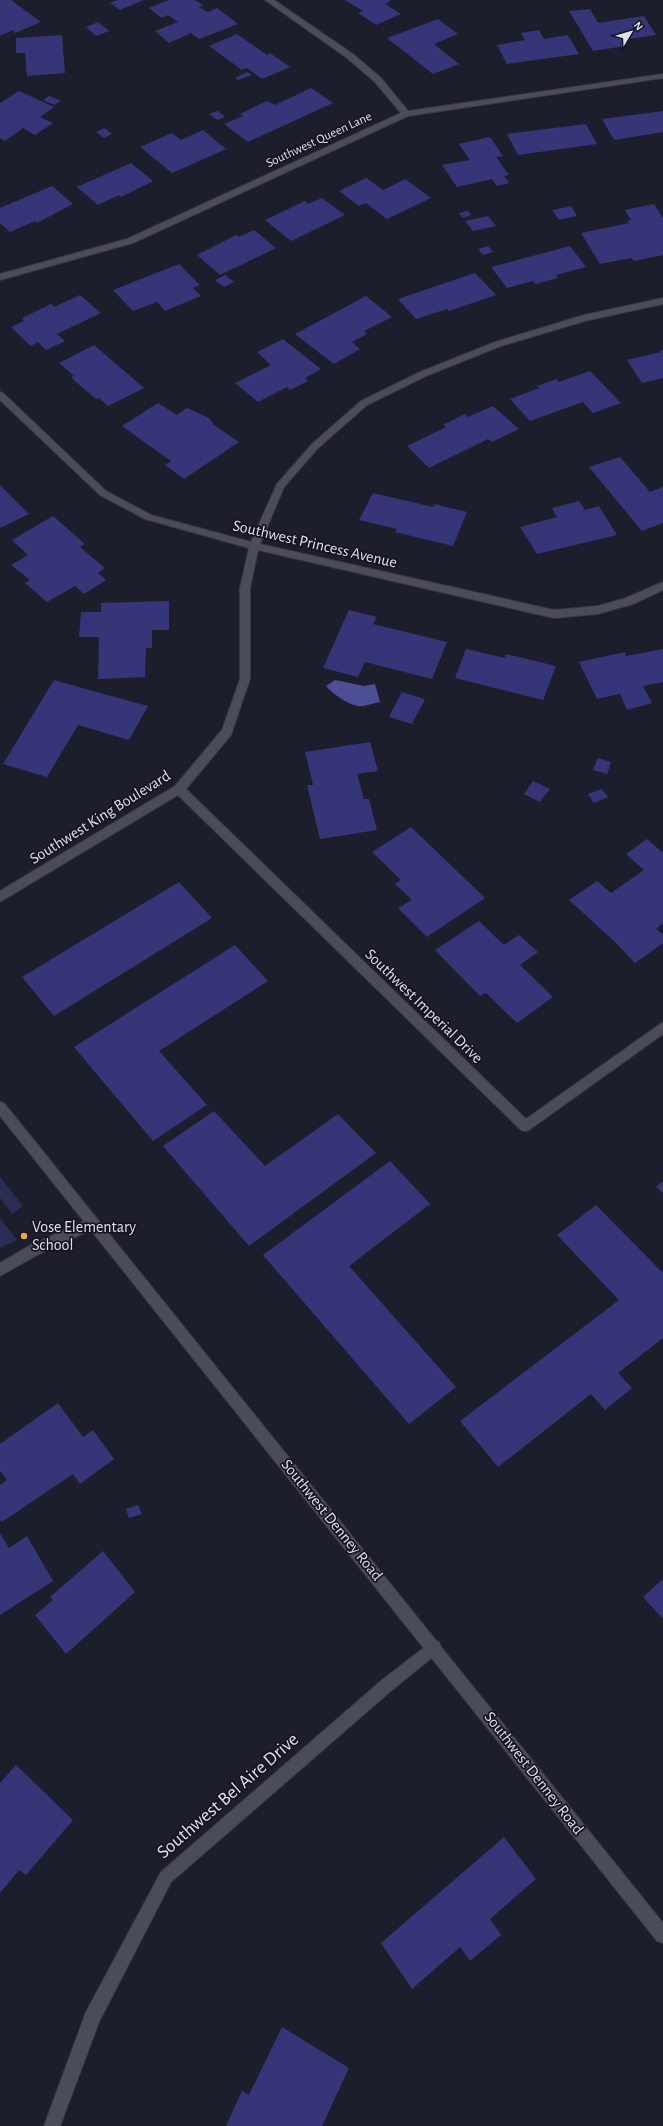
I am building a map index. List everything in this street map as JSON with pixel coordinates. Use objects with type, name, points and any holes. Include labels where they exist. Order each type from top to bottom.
[{"type":"street","points":[[269,0],[350,56],[378,80],[406,114]]},
{"type":"street","name":"Southwest Queen Lane","points":[[0,277],[130,241],[406,114],[663,76]]},
{"type":"street","name":"Southwest King Boulevard","points":[[0,897],[179,790],[227,732],[246,679],[245,588],[254,546],[280,486],[315,446],[364,404],[423,374],[498,344],[584,318],[663,301]]},
{"type":"street","name":"Southwest Princess Avenue","points":[[0,395],[103,494],[148,517],[254,546],[554,614],[598,610],[629,602],[663,586]]},
{"type":"street","name":"Southwest Imperial Drive","points":[[179,790],[525,1126],[663,1027]]},
{"type":"street","name":"Southwest Denney Road","points":[[0,1107],[663,1934]]},
{"type":"street","points":[[0,1270],[34,1250],[93,1223]]},
{"type":"street","name":"Southwest Bel Aire Drive","points":[[52,2126],[92,2018],[166,1877],[381,1690],[434,1647]]},
{"type":"shaded area","points":[[335,680],[364,686],[375,684],[380,702],[360,706],[349,703],[336,695],[326,686]]},
{"type":"shaded area","points":[[0,1177],[23,1206],[12,1214],[0,1198]]},
{"type":"shaded area","points":[[0,1218],[17,1240],[0,1248]]},
{"type":"building","points":[[0,0],[11,0],[41,22],[15,33],[13,30],[0,36]]},
{"type":"building","points":[[118,0],[144,0],[120,10],[110,3]]},
{"type":"building","points":[[169,0],[195,0],[203,5],[199,7],[208,12],[217,8],[238,24],[199,39],[191,33],[169,43],[155,31],[178,22],[168,15],[162,18],[149,8]]},
{"type":"building","points":[[345,0],[389,0],[391,1],[385,4],[401,14],[376,25],[358,13],[363,11]]},
{"type":"building","points":[[590,9],[598,23],[644,16],[656,35],[622,40],[625,46],[593,51],[569,11]]},
{"type":"building","points":[[438,19],[458,34],[434,44],[459,64],[433,74],[387,38]]},
{"type":"building","points":[[98,22],[109,31],[96,36],[86,27]]},
{"type":"building","points":[[539,30],[544,39],[568,35],[579,54],[507,64],[497,45],[525,40],[521,33]]},
{"type":"building","points":[[237,34],[267,55],[270,53],[290,67],[262,79],[247,68],[242,70],[209,46]]},
{"type":"building","points":[[62,35],[65,73],[27,76],[25,53],[16,53],[16,38]]},
{"type":"building","points":[[247,72],[252,75],[238,80],[235,78]]},
{"type":"building","points":[[311,88],[333,103],[248,142],[224,124],[243,116],[240,114],[267,101],[275,105]]},
{"type":"building","points":[[19,91],[54,107],[40,117],[53,123],[35,135],[23,128],[5,141],[0,138],[0,103]]},
{"type":"building","points":[[49,96],[61,101],[54,105],[43,100]]},
{"type":"building","points":[[218,111],[225,117],[217,120],[209,114]]},
{"type":"building","points":[[663,111],[663,132],[614,140],[602,119]]},
{"type":"building","points":[[586,124],[597,144],[518,155],[507,134]]},
{"type":"building","points":[[104,128],[112,134],[104,138],[96,132]]},
{"type":"building","points":[[203,130],[226,149],[172,173],[140,147],[172,133],[181,140]]},
{"type":"building","points":[[490,137],[503,156],[496,157],[509,175],[504,176],[509,183],[497,186],[492,179],[457,187],[442,165],[470,160],[459,144]]},
{"type":"building","points":[[131,163],[153,181],[121,197],[119,195],[98,205],[77,187]]},
{"type":"building","points":[[366,178],[383,190],[405,179],[431,198],[387,219],[366,203],[359,206],[339,191]]},
{"type":"building","points":[[52,186],[73,204],[37,223],[35,221],[10,232],[0,223],[0,208]]},
{"type":"building","points":[[322,198],[345,215],[291,241],[265,220],[305,201],[308,204]]},
{"type":"building","points":[[654,204],[663,218],[663,255],[634,261],[631,258],[600,264],[581,233],[629,223],[627,221],[631,220],[625,210]]},
{"type":"building","points":[[571,206],[577,216],[559,220],[552,210]]},
{"type":"building","points":[[468,211],[471,215],[463,218],[459,213]]},
{"type":"building","points":[[488,216],[496,226],[473,231],[465,221]]},
{"type":"building","points":[[254,230],[276,248],[220,275],[197,255],[236,235],[239,237]]},
{"type":"building","points":[[488,246],[493,252],[483,255],[478,249]]},
{"type":"building","points":[[570,246],[586,267],[556,275],[558,278],[536,284],[533,281],[507,288],[491,267]]},
{"type":"building","points":[[179,264],[200,285],[193,288],[201,296],[165,311],[157,302],[133,311],[113,290]]},
{"type":"building","points":[[475,273],[496,295],[449,311],[447,309],[416,319],[398,299]]},
{"type":"building","points":[[225,275],[234,282],[224,287],[215,280]]},
{"type":"building","points":[[80,295],[101,313],[57,334],[65,341],[46,350],[38,342],[31,346],[11,327],[24,321],[22,318],[51,304],[54,307]]},
{"type":"building","points":[[366,296],[392,317],[364,331],[367,334],[352,342],[360,349],[334,364],[295,334]]},
{"type":"building","points":[[283,339],[321,369],[305,378],[308,381],[290,390],[287,387],[258,402],[235,383],[271,365],[257,352]]},
{"type":"building","points":[[94,345],[144,388],[108,406],[99,398],[96,399],[76,382],[71,377],[74,376],[59,363]]},
{"type":"building","points":[[660,350],[663,350],[663,378],[642,383],[627,360],[661,352]]},
{"type":"building","points":[[590,371],[621,403],[593,413],[583,402],[530,421],[510,399],[539,388],[537,386],[557,379],[559,382]]},
{"type":"building","points":[[158,403],[177,415],[187,408],[209,418],[214,425],[239,442],[184,479],[165,465],[171,461],[122,426]]},
{"type":"building","points":[[493,406],[519,429],[492,442],[488,439],[429,468],[407,446],[446,427],[443,425],[465,414],[468,417]]},
{"type":"building","points":[[620,457],[650,492],[663,487],[663,523],[642,531],[589,467]]},
{"type":"building","points":[[0,485],[29,514],[0,528]]},
{"type":"building","points":[[373,493],[433,507],[434,504],[467,512],[453,546],[395,532],[397,529],[359,520]]},
{"type":"building","points":[[579,501],[585,510],[599,506],[617,535],[537,554],[520,527],[557,517],[552,508]]},
{"type":"building","points":[[53,516],[85,544],[80,547],[105,568],[98,573],[106,580],[84,594],[75,586],[47,602],[25,583],[30,580],[11,565],[28,555],[12,540]]},
{"type":"building","points":[[169,601],[169,630],[152,630],[152,648],[146,648],[145,677],[98,679],[99,637],[79,637],[81,612],[101,612],[101,603]]},
{"type":"building","points":[[349,610],[377,617],[373,624],[447,642],[432,679],[365,662],[358,677],[323,668]]},
{"type":"building","points":[[466,649],[505,658],[506,654],[556,666],[543,700],[455,678]]},
{"type":"building","points":[[663,649],[663,682],[643,686],[652,703],[627,710],[620,694],[597,699],[579,662],[625,652],[626,656]]},
{"type":"building","points":[[54,680],[148,706],[129,740],[78,725],[47,777],[3,764]]},
{"type":"building","points":[[402,692],[425,699],[412,724],[389,717]]},
{"type":"building","points":[[370,742],[378,771],[357,774],[364,799],[369,799],[377,830],[320,839],[307,785],[313,785],[305,752]]},
{"type":"building","points":[[598,758],[611,762],[607,774],[593,770]]},
{"type":"building","points":[[533,781],[550,789],[540,802],[524,794]]},
{"type":"building","points":[[602,789],[608,797],[594,803],[588,794]]},
{"type":"building","points":[[411,827],[485,898],[427,937],[398,908],[412,900],[395,884],[401,880],[372,852]]},
{"type":"building","points":[[647,839],[663,853],[663,923],[656,929],[663,935],[663,943],[635,963],[614,941],[569,900],[597,881],[611,893],[644,870],[626,854]]},
{"type":"building","points":[[179,882],[212,918],[54,1016],[22,977]]},
{"type":"building","points":[[479,921],[504,945],[519,935],[538,952],[520,965],[553,997],[517,1023],[486,993],[480,996],[435,950]]},
{"type":"building","points":[[235,945],[268,981],[159,1051],[207,1105],[153,1141],[74,1047]]},
{"type":"building","points":[[214,1111],[265,1166],[338,1114],[376,1153],[249,1246],[163,1146]]},
{"type":"building","points":[[390,1161],[430,1204],[349,1266],[456,1387],[409,1424],[263,1255]]},
{"type":"building","points":[[663,1181],[663,1193],[656,1187]]},
{"type":"building","points":[[596,1205],[663,1273],[663,1338],[618,1373],[632,1388],[605,1410],[591,1394],[498,1467],[460,1421],[619,1300],[557,1235]]},
{"type":"building","points":[[58,1403],[83,1437],[93,1430],[114,1459],[80,1484],[73,1474],[2,1522],[0,1520],[0,1485],[7,1480],[0,1471],[0,1444]]},
{"type":"building","points":[[138,1505],[142,1514],[129,1518],[126,1509]]},
{"type":"building","points":[[0,1533],[9,1548],[27,1536],[53,1581],[0,1615]]},
{"type":"building","points":[[103,1551],[135,1592],[66,1654],[35,1615],[53,1600],[50,1597]]},
{"type":"building","points":[[663,1579],[663,1619],[643,1597]]},
{"type":"building","points":[[16,1765],[73,1820],[26,1875],[19,1870],[0,1893],[0,1783]]},
{"type":"building","points":[[504,1837],[536,1879],[490,1919],[501,1935],[470,1961],[460,1947],[412,1989],[381,1943]]},
{"type":"building","points":[[282,2027],[349,2068],[322,2126],[226,2126],[242,2091],[249,2095]]},
{"type":"place","name":"Vose Elementary School","points":[[24,1236]]}]
